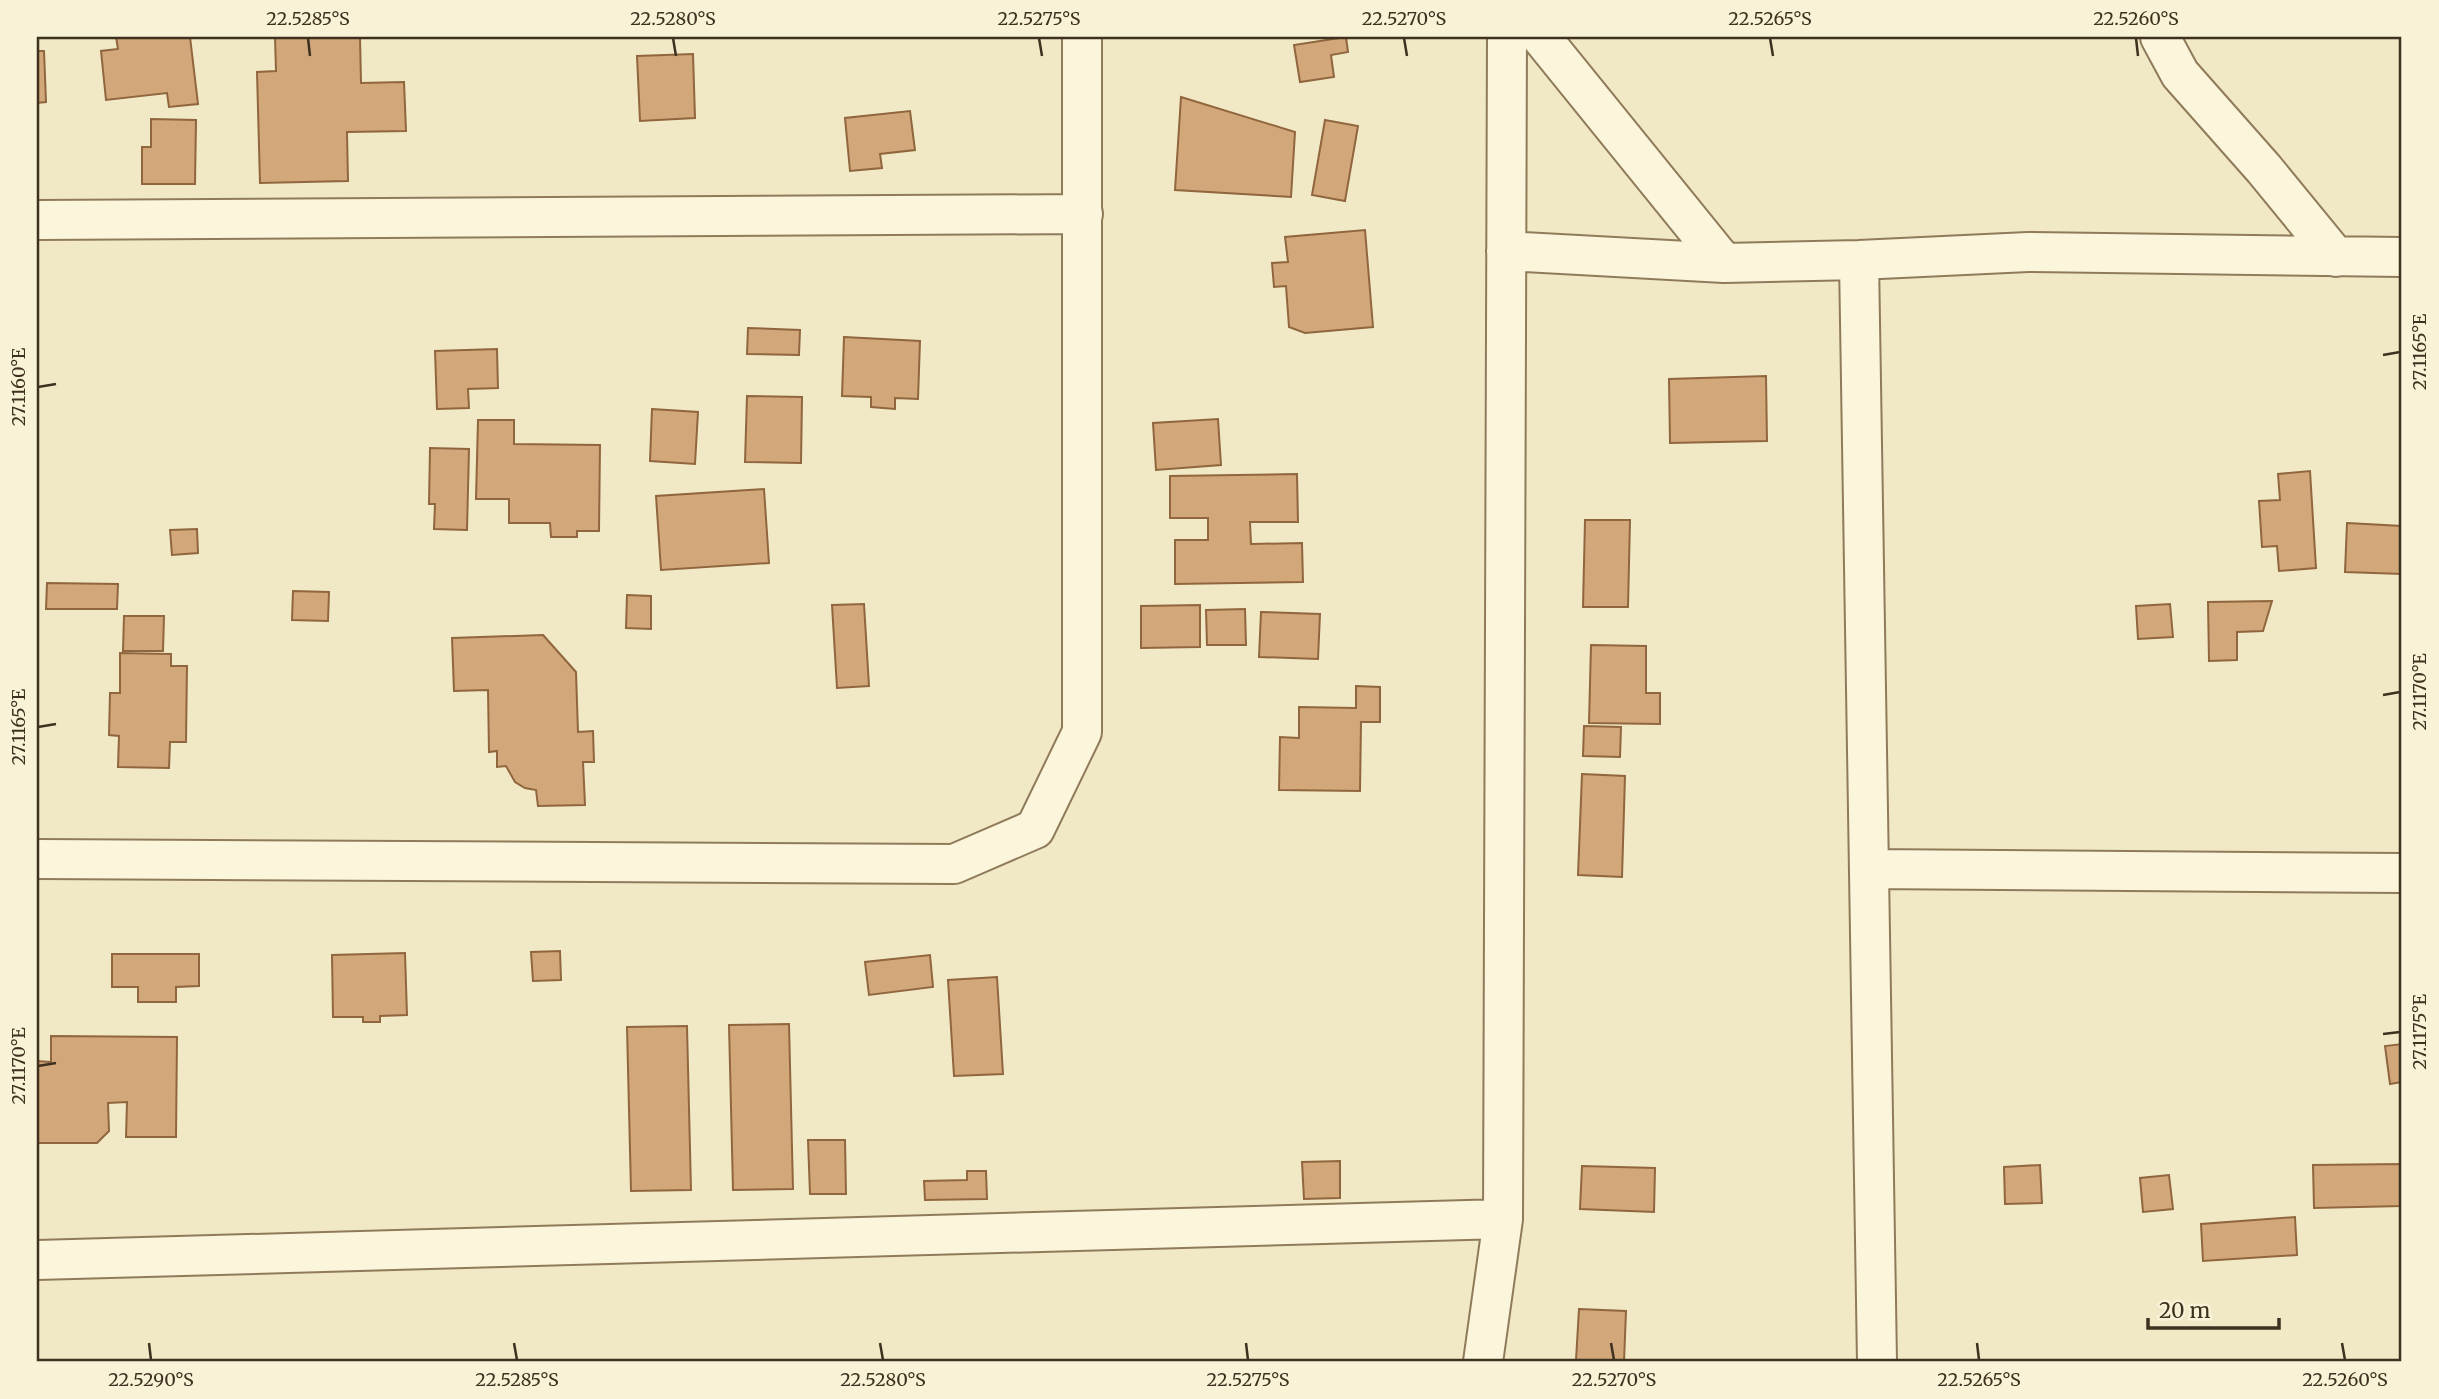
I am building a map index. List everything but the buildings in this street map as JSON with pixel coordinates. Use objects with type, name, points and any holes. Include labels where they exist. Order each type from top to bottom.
[{"type":"street","points":[[37,859],[954,864],[1035,829],[1082,732],[1082,37]]},
{"type":"street","points":[[1483,1362],[1503,1219],[1507,37]]},
{"type":"street","points":[[1541,37],[1724,262]]},
{"type":"street","points":[[2160,37],[2180,74],[2264,169],[2336,257]]},
{"type":"street","points":[[37,220],[1083,214]]},
{"type":"street","points":[[1506,251],[1724,262],[1859,260],[2028,252],[2402,257]]},
{"type":"street","points":[[1859,260],[1877,1362]]},
{"type":"street","points":[[1869,869],[2402,873]]},
{"type":"street","points":[[37,1260],[1503,1219]]}]
